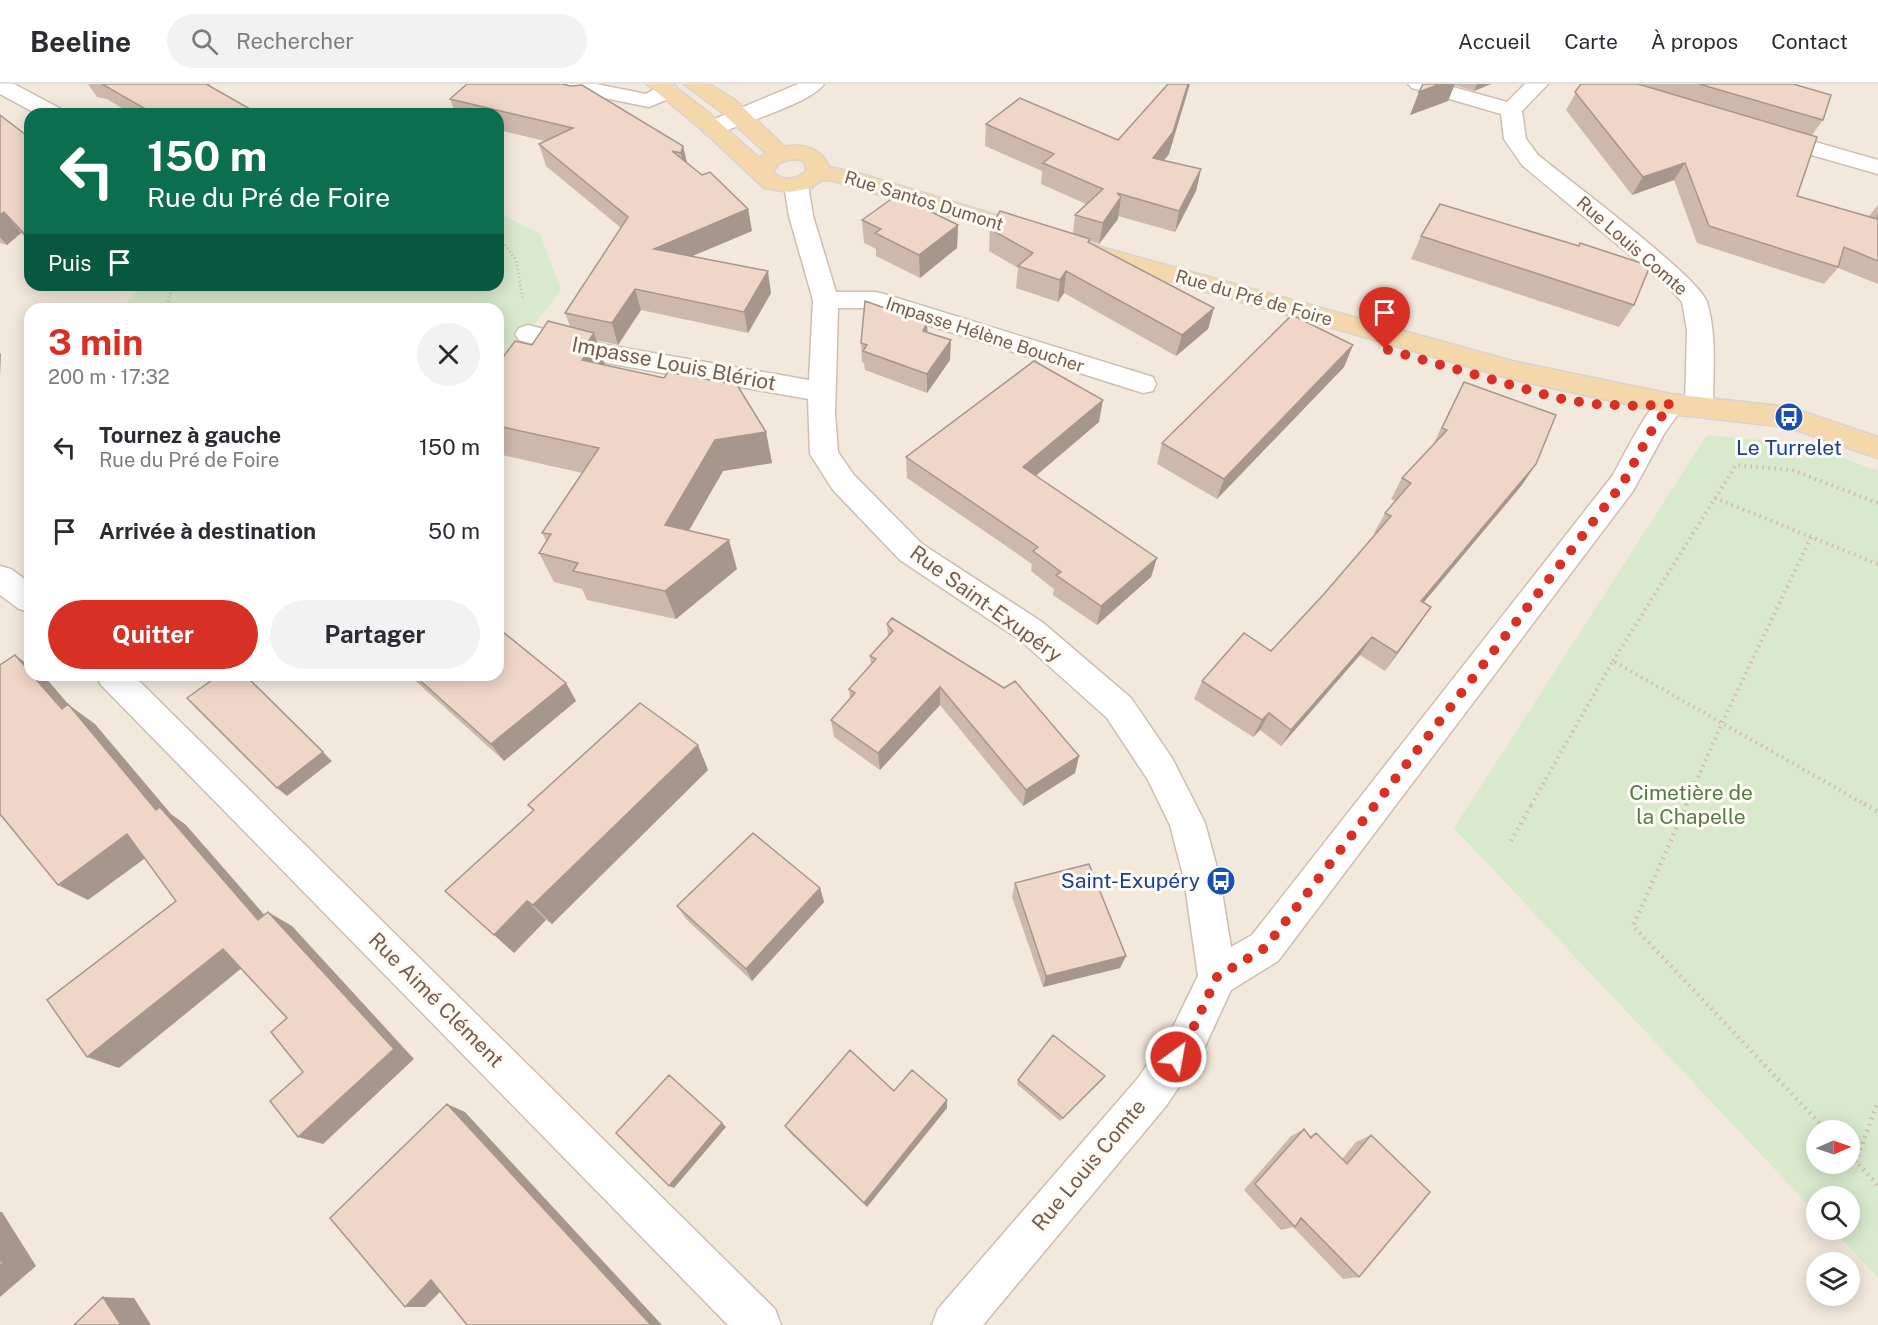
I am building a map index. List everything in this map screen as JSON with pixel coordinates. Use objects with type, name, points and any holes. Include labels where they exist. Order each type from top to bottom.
[{"type":"main road","points":[[695,84],[739,116],[779,153]]},
{"type":"main road","points":[[662,88],[713,128],[761,172]]},
{"type":"main road","points":[[761,172],[762,165],[779,153],[800,153],[809,156],[818,166],[806,179]]},
{"type":"main road","name":"Rue Santos Dumont","points":[[761,172],[770,182],[777,185],[835,174],[853,178],[1099,254]]},
{"type":"main road","name":"Rue du Pré de Foire","points":[[1099,254],[1322,330],[1557,398],[1592,404],[1685,405],[1790,417],[1878,448]]},
{"type":"street","points":[[564,84],[650,100],[662,88]]},
{"type":"street","points":[[713,128],[739,116],[768,107],[813,84]]},
{"type":"street","points":[[1419,84],[1511,110],[1537,84]]},
{"type":"street","points":[[0,85],[42,108]]},
{"type":"street","name":"Rue Louis Comte","points":[[1511,110],[1515,139],[1530,160],[1676,280],[1694,300],[1700,330],[1685,405]]},
{"type":"street","points":[[1755,131],[1867,164]]},
{"type":"street","name":"Rue Saint-Exupéry","points":[[806,179],[801,216],[826,300],[822,392],[824,454],[843,482],[911,552],[1031,631],[1119,708],[1160,769],[1187,823],[1202,879],[1217,977]]},
{"type":"street","name":"Impasse Hélène Boucher","points":[[826,300],[875,300],[1143,384]]},
{"type":"street","name":"Impasse Louis Blériot","points":[[528,334],[607,354],[822,392]]},
{"type":"street","points":[[1217,977],[1265,948],[1623,483],[1653,428],[1685,405]]},
{"type":"street","points":[[0,578],[24,596]]},
{"type":"street","name":"Rue Aimé Clément","points":[[118,681],[759,1325]]},
{"type":"street","name":"Rue Louis Comte","points":[[958,1323],[1152,1092],[1188,1039],[1217,977]]},
{"type":"path","points":[[504,243],[516,260],[523,300]]},
{"type":"path","points":[[1511,841],[1613,661],[1736,465],[1792,470],[1878,503]]},
{"type":"path","points":[[1715,498],[1878,564]]},
{"type":"path","points":[[1811,537],[1722,723],[1633,926],[1817,1120]]},
{"type":"path","points":[[1613,661],[1878,812]]},
{"type":"path","points":[[1860,1151],[1878,1101]]},
{"type":"path","points":[[1860,1166],[1878,1185]]},
{"type":"shaded area","points":[[0,84],[1878,84],[1878,1325],[0,1325]]},
{"type":"green space","points":[[504,215],[540,234],[561,290],[504,363],[504,303],[126,303],[138,291],[504,291]]},
{"type":"green space","name":"Cimetière de la Chapelle","points":[[1707,435],[1805,444],[1878,471],[1878,1278],[1860,1259],[1860,1252],[1854,1252],[1842,1240],[1860,1240],[1860,1186],[1806,1186],[1806,1202],[1454,828]]},
{"type":"building","points":[[102,84],[206,84],[248,108],[144,108]]},
{"type":"building","points":[[467,84],[582,85],[683,146],[681,153],[672,151],[702,175],[710,172],[748,209],[654,249],[768,271],[744,312],[635,289],[612,323],[565,313],[628,217],[539,144],[573,128],[504,112],[504,108],[488,108],[450,99]]},
{"type":"building","points":[[1168,84],[1188,84],[1173,132],[1153,158],[1201,169],[1179,211],[1117,193],[1121,197],[1103,223],[1075,215],[1103,189],[1043,163],[1054,154],[986,124],[1020,98],[1118,140]]},
{"type":"building","points":[[1423,84],[1440,84],[1419,92]]},
{"type":"building","points":[[1581,84],[1638,84],[1817,137],[1797,196],[1877,219],[1878,215],[1878,261],[1844,247],[1838,267],[1709,226],[1685,163],[1643,177],[1575,92]]},
{"type":"building","points":[[1699,84],[1793,84],[1831,95],[1823,120]]},
{"type":"building","points":[[0,115],[24,133],[24,234],[4,212],[0,215]]},
{"type":"building","points":[[897,195],[958,225],[919,255],[875,233],[881,229],[862,220]]},
{"type":"building","points":[[1440,204],[1579,246],[1580,243],[1650,266],[1634,305],[1421,236]]},
{"type":"building","points":[[1000,211],[1090,239],[1088,242],[1214,308],[1182,335],[1066,271],[1060,280],[1018,266],[1033,253],[990,229]]},
{"type":"building","points":[[865,301],[927,323],[923,331],[951,340],[927,374],[863,351],[867,345],[861,343]]},
{"type":"building","points":[[1292,315],[1353,345],[1224,479],[1162,443]]},
{"type":"building","points":[[548,321],[594,333],[580,354],[586,355],[582,360],[664,378],[668,372],[737,385],[766,432],[715,440],[665,525],[729,540],[665,591],[573,571],[578,563],[539,553],[551,534],[542,533],[599,448],[504,427],[504,356],[515,341],[532,345]]},
{"type":"building","points":[[1034,361],[1103,400],[1023,467],[1157,558],[1101,606],[1056,575],[1061,572],[1033,551],[1038,547],[906,457]]},
{"type":"building","points":[[1464,382],[1556,415],[1536,464],[1421,601],[1431,607],[1397,653],[1372,637],[1291,730],[1269,713],[1262,720],[1202,681],[1244,633],[1271,651],[1324,594],[1391,516],[1385,513],[1411,483],[1402,478],[1447,430],[1442,428]]},
{"type":"building","points":[[892,618],[1004,688],[1015,681],[1079,756],[1026,790],[940,687],[878,753],[831,720],[855,693],[849,689],[876,659],[870,656],[893,631],[887,624]]},
{"type":"building","points":[[504,633],[566,683],[491,744],[421,681],[504,681]]},
{"type":"building","points":[[15,655],[24,665],[24,681],[37,681],[62,709],[68,704],[156,810],[160,807],[258,920],[268,912],[394,1049],[298,1137],[270,1101],[303,1072],[271,1032],[287,1018],[223,949],[87,1057],[47,1000],[176,901],[127,834],[58,885],[0,814],[0,665]]},
{"type":"building","points":[[211,681],[251,681],[323,752],[277,788],[187,698]]},
{"type":"building","points":[[640,703],[698,745],[533,905],[527,901],[494,935],[445,891],[534,810],[528,805]]},
{"type":"building","points":[[753,833],[820,888],[746,969],[677,906]]},
{"type":"building","points":[[1089,864],[1126,956],[1046,976],[1015,883]]},
{"type":"building","points":[[1053,1035],[1105,1076],[1063,1118],[1018,1080]]},
{"type":"building","points":[[850,1050],[894,1091],[912,1070],[947,1100],[864,1203],[785,1126]]},
{"type":"building","points":[[669,1075],[722,1123],[669,1186],[616,1133]]},
{"type":"building","points":[[447,1104],[651,1325],[467,1325],[431,1280],[405,1307],[330,1218]]},
{"type":"building","points":[[1304,1129],[1311,1138],[1316,1133],[1347,1164],[1371,1135],[1430,1192],[1359,1277],[1301,1218],[1295,1227],[1255,1184]]},
{"type":"building","points":[[103,1297],[121,1325],[74,1325]]},
{"type":"place","name":"Le Turrelet","points":[[1789,417]]},
{"type":"place","name":"Saint-Exupéry","points":[[1221,881]]},
{"type":"route","points":[[1176,1057],[1188,1039],[1217,977],[1265,948],[1623,483],[1653,428],[1671,404],[1637,406],[1592,404],[1557,398],[1385,349]]}]
